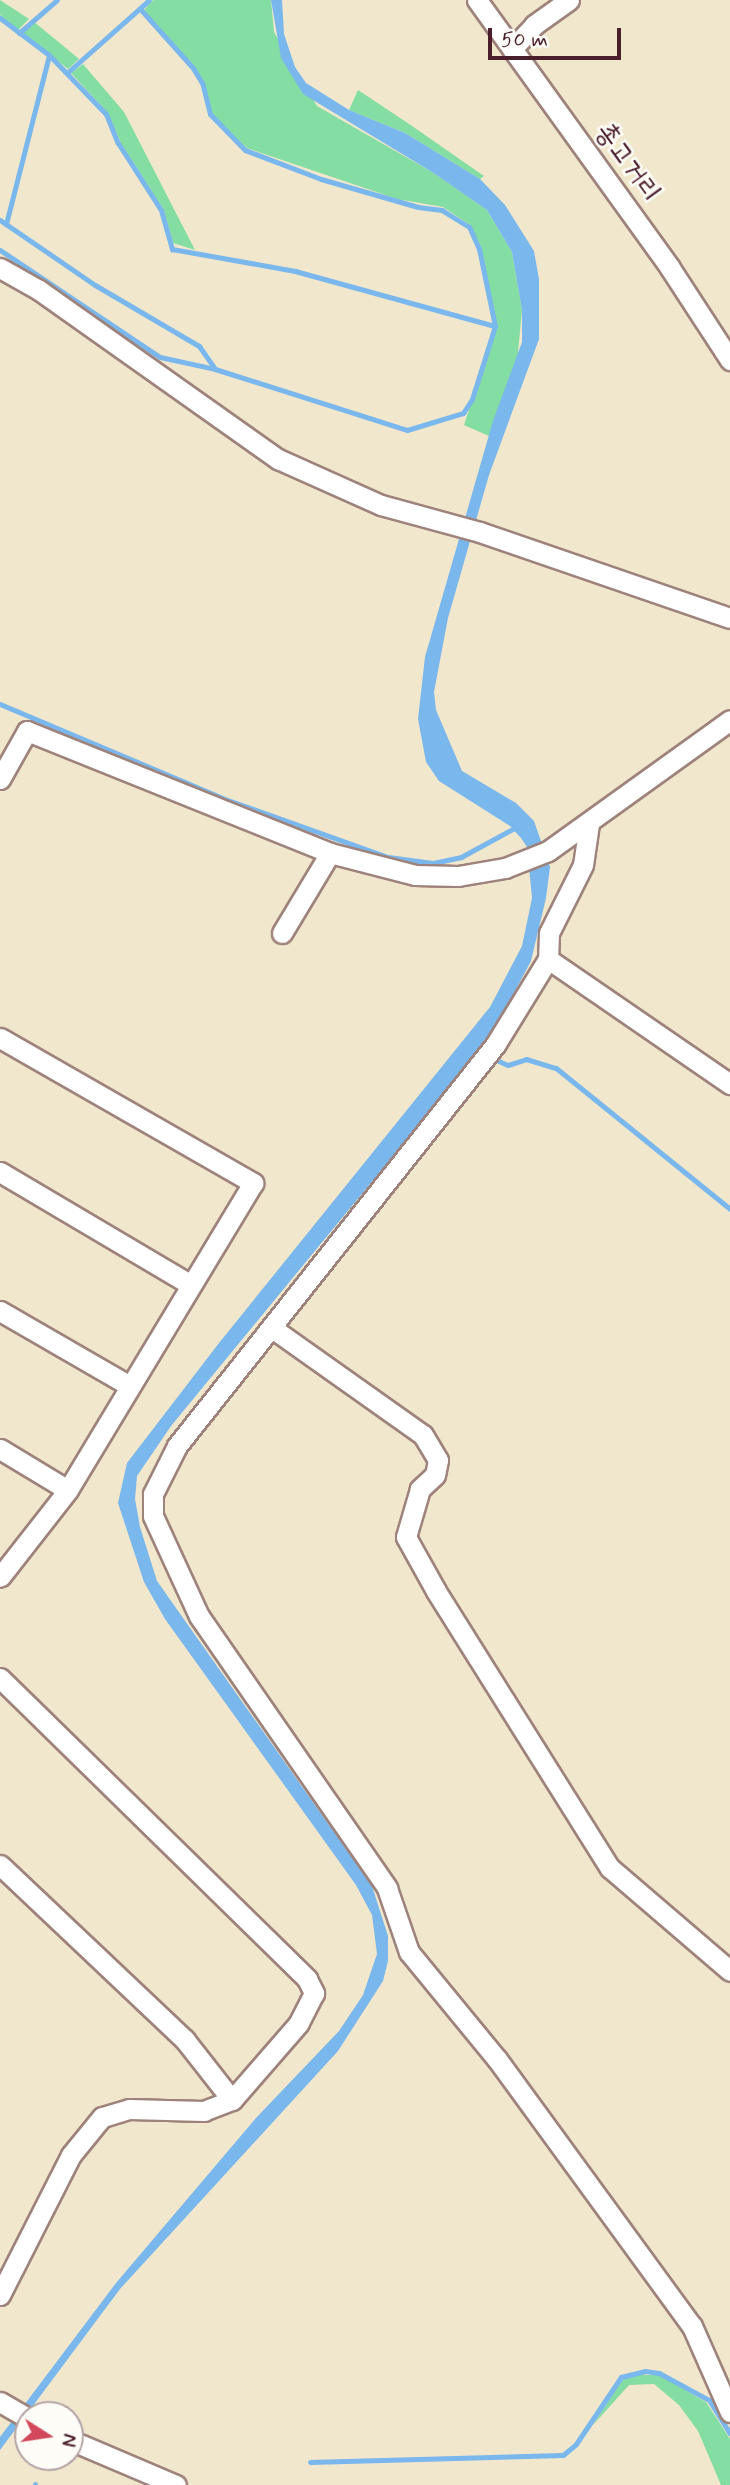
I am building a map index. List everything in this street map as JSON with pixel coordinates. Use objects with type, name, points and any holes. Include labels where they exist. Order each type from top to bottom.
[{"type":"street","name":"총고거리","points":[[477,0],[670,268],[730,360]]},
{"type":"street","points":[[512,49],[534,25],[569,0]]},
{"type":"street","points":[[0,268],[39,290],[278,459],[381,505],[480,532],[730,618]]},
{"type":"street","points":[[0,779],[27,731],[330,853],[426,876],[458,876],[526,860],[548,851],[730,720]]},
{"type":"street","points":[[589,824],[583,865],[549,933],[548,959],[495,1045],[177,1446],[153,1494],[153,1516],[171,1563],[199,1616],[387,1888],[409,1952],[497,2059],[692,2326],[730,2412]]},
{"type":"street","points":[[282,933],[330,853]]},
{"type":"street","points":[[548,959],[730,1084]]},
{"type":"street","points":[[0,1038],[253,1183],[68,1490],[0,1577]]},
{"type":"street","points":[[0,1172],[191,1285]]},
{"type":"street","points":[[0,1311],[130,1386]]},
{"type":"street","points":[[272,1328],[423,1435],[438,1460],[437,1467],[420,1489],[406,1537],[436,1591],[610,1868],[730,1971]]},
{"type":"street","points":[[0,1449],[68,1490]]},
{"type":"street","points":[[0,1678],[307,1979],[314,1993],[299,2023],[232,2100],[205,2111],[129,2109],[102,2117],[71,2155],[0,2295]]},
{"type":"street","points":[[0,1865],[185,2040],[232,2100]]},
{"type":"street","points":[[84,2446],[176,2485]]},
{"type":"green space","points":[[0,0],[29,19],[18,30],[0,15]]},
{"type":"green space","points":[[153,0],[271,0],[274,32],[317,106],[432,172],[487,210],[512,252],[522,310],[517,363],[489,436],[464,425],[497,325],[481,247],[470,225],[443,207],[397,199],[247,148],[212,115],[195,68],[144,10]]},
{"type":"green space","points":[[34,22],[79,59],[68,69],[22,32]]},
{"type":"green space","points":[[83,64],[124,112],[195,250],[173,243],[164,210],[121,143],[108,113],[71,73]]},
{"type":"green space","points":[[358,90],[484,176],[480,179],[405,133],[349,110]]},
{"type":"green space","points":[[633,2375],[659,2375],[706,2402],[730,2439],[730,2485],[721,2485],[698,2431],[679,2405],[654,2384],[629,2385],[593,2425],[622,2380]]},
{"type":"water","points":[[271,0],[282,0],[284,34],[295,67],[306,83],[349,110],[405,133],[480,179],[505,205],[534,251],[539,279],[539,339],[489,475],[448,618],[434,692],[436,710],[462,771],[516,803],[534,821],[550,867],[546,898],[531,961],[490,1038],[171,1426],[137,1476],[135,1499],[140,1527],[157,1581],[372,1886],[388,1936],[388,1961],[383,1981],[338,2051],[120,2289],[37,2401],[27,2401],[116,2283],[256,2118],[339,2031],[363,1995],[377,1954],[372,1915],[356,1885],[165,1619],[144,1582],[118,1503],[127,1463],[219,1343],[490,1007],[522,946],[532,898],[527,847],[510,826],[439,781],[426,762],[418,719],[425,657],[493,421],[522,342],[522,310],[512,252],[487,210],[432,172],[303,94],[281,58]]},
{"type":"water","points":[[14,2418],[14,2431],[0,2450],[0,2437]]},
{"type":"waterway","points":[[19,33],[57,0]]},
{"type":"waterway","points":[[68,72],[149,0]]},
{"type":"waterway","points":[[0,220],[95,285],[199,346],[215,369],[407,430],[463,413],[472,399],[495,326],[479,249],[469,227],[442,210],[418,207],[321,179],[245,150],[210,114],[202,83],[193,68],[140,9]]},
{"type":"waterway","points":[[0,18],[49,55],[106,114],[118,143],[161,210],[172,249],[295,271],[495,326]]},
{"type":"waterway","points":[[6,224],[49,55]]},
{"type":"waterway","points":[[0,250],[160,357],[215,369]]},
{"type":"waterway","points":[[0,704],[222,798],[388,857],[433,863],[461,857],[518,826]]},
{"type":"waterway","points":[[492,1058],[508,1065],[526,1059],[556,1068],[730,1209]]},
{"type":"waterway","points":[[310,2462],[563,2455],[576,2444],[621,2377],[645,2371],[659,2373],[709,2400],[730,2433]]}]
